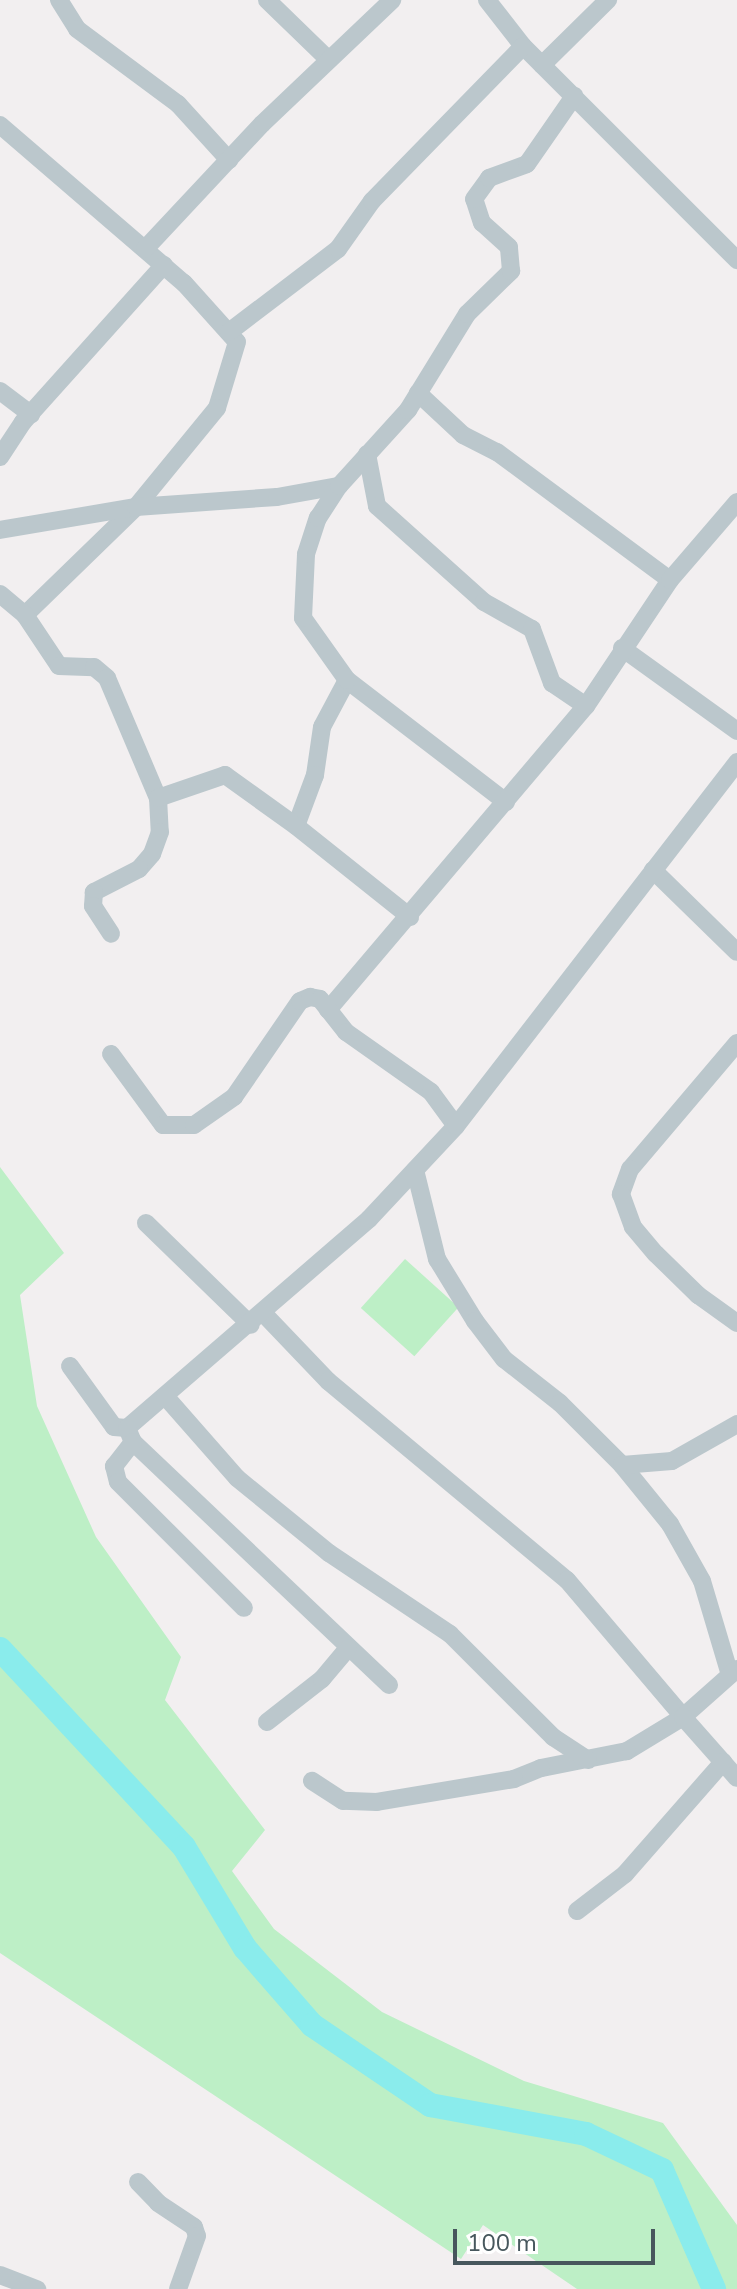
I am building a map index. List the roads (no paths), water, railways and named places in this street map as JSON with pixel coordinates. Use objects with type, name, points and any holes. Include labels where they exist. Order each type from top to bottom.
[{"type":"street","points":[[59,0],[77,29],[178,104],[229,160]]},
{"type":"street","points":[[267,0],[329,60]]},
{"type":"street","points":[[145,249],[229,160],[392,0]]},
{"type":"street","points":[[487,0],[523,46],[737,258]]},
{"type":"street","points":[[542,65],[608,0]]},
{"type":"street","points":[[229,332],[338,249],[372,201],[523,46]]},
{"type":"street","points":[[506,802],[347,680],[303,618],[306,554],[318,518],[339,486],[418,393],[467,314],[511,271],[509,247],[482,223],[474,199],[489,178],[527,164],[574,96]]},
{"type":"street","points":[[0,125],[164,265],[229,332],[237,354],[217,408],[136,507],[25,615]]},
{"type":"street","points":[[0,457],[31,414],[164,265]]},
{"type":"street","points":[[0,391],[31,414]]},
{"type":"street","points":[[418,393],[463,435],[497,452],[670,580]]},
{"type":"street","points":[[367,454],[377,506],[484,602],[532,629],[552,683],[586,706]]},
{"type":"street","points":[[0,530],[136,507],[277,497],[339,486]]},
{"type":"street","points":[[304,490],[318,518]]},
{"type":"street","points":[[328,1010],[586,706],[670,580],[737,502]]},
{"type":"street","points":[[0,594],[25,615],[59,666],[94,667],[107,678],[158,798],[160,832],[152,854],[139,869],[94,892],[93,906],[111,934]]},
{"type":"street","points":[[622,648],[737,731]]},
{"type":"street","points":[[296,826],[315,775],[322,727],[347,680]]},
{"type":"street","points":[[244,1608],[118,1482],[114,1466],[130,1435],[165,1396],[257,1320],[415,1170],[456,1126],[737,762]]},
{"type":"street","points":[[158,798],[225,775],[296,826],[410,917]]},
{"type":"street","points":[[653,870],[737,952]]},
{"type":"street","points":[[111,1054],[163,1125],[194,1125],[234,1097],[300,1001],[320,999],[346,1032],[431,1092],[456,1126]]},
{"type":"street","points":[[737,1043],[630,1169],[621,1194],[633,1227],[656,1254],[698,1295],[737,1323]]},
{"type":"street","points":[[312,1781],[343,1801],[377,1802],[514,1779],[627,1751],[683,1717],[734,1672],[702,1581],[670,1524],[622,1465],[560,1403],[504,1359],[475,1321],[437,1259],[415,1170]]},
{"type":"street","points":[[146,1223],[328,1381],[567,1580],[683,1717],[727,1756],[737,1778]]},
{"type":"street","points":[[70,1366],[114,1427],[130,1435],[389,1685]]},
{"type":"street","points":[[165,1396],[237,1478],[329,1553],[450,1634],[553,1737],[588,1760]]},
{"type":"street","points":[[622,1465],[672,1461],[737,1424]]},
{"type":"street","points":[[267,1722],[322,1679],[348,1648]]},
{"type":"street","points":[[577,1911],[625,1874],[727,1756]]},
{"type":"street","points":[[138,2182],[158,2203],[194,2227],[197,2236],[178,2289]]},
{"type":"street","points":[[0,2275],[37,2289]]},
{"type":"waterway","points":[[0,1649],[184,1847],[245,1948],[312,2025],[430,2105],[586,2134],[662,2170],[714,2289]]}]
